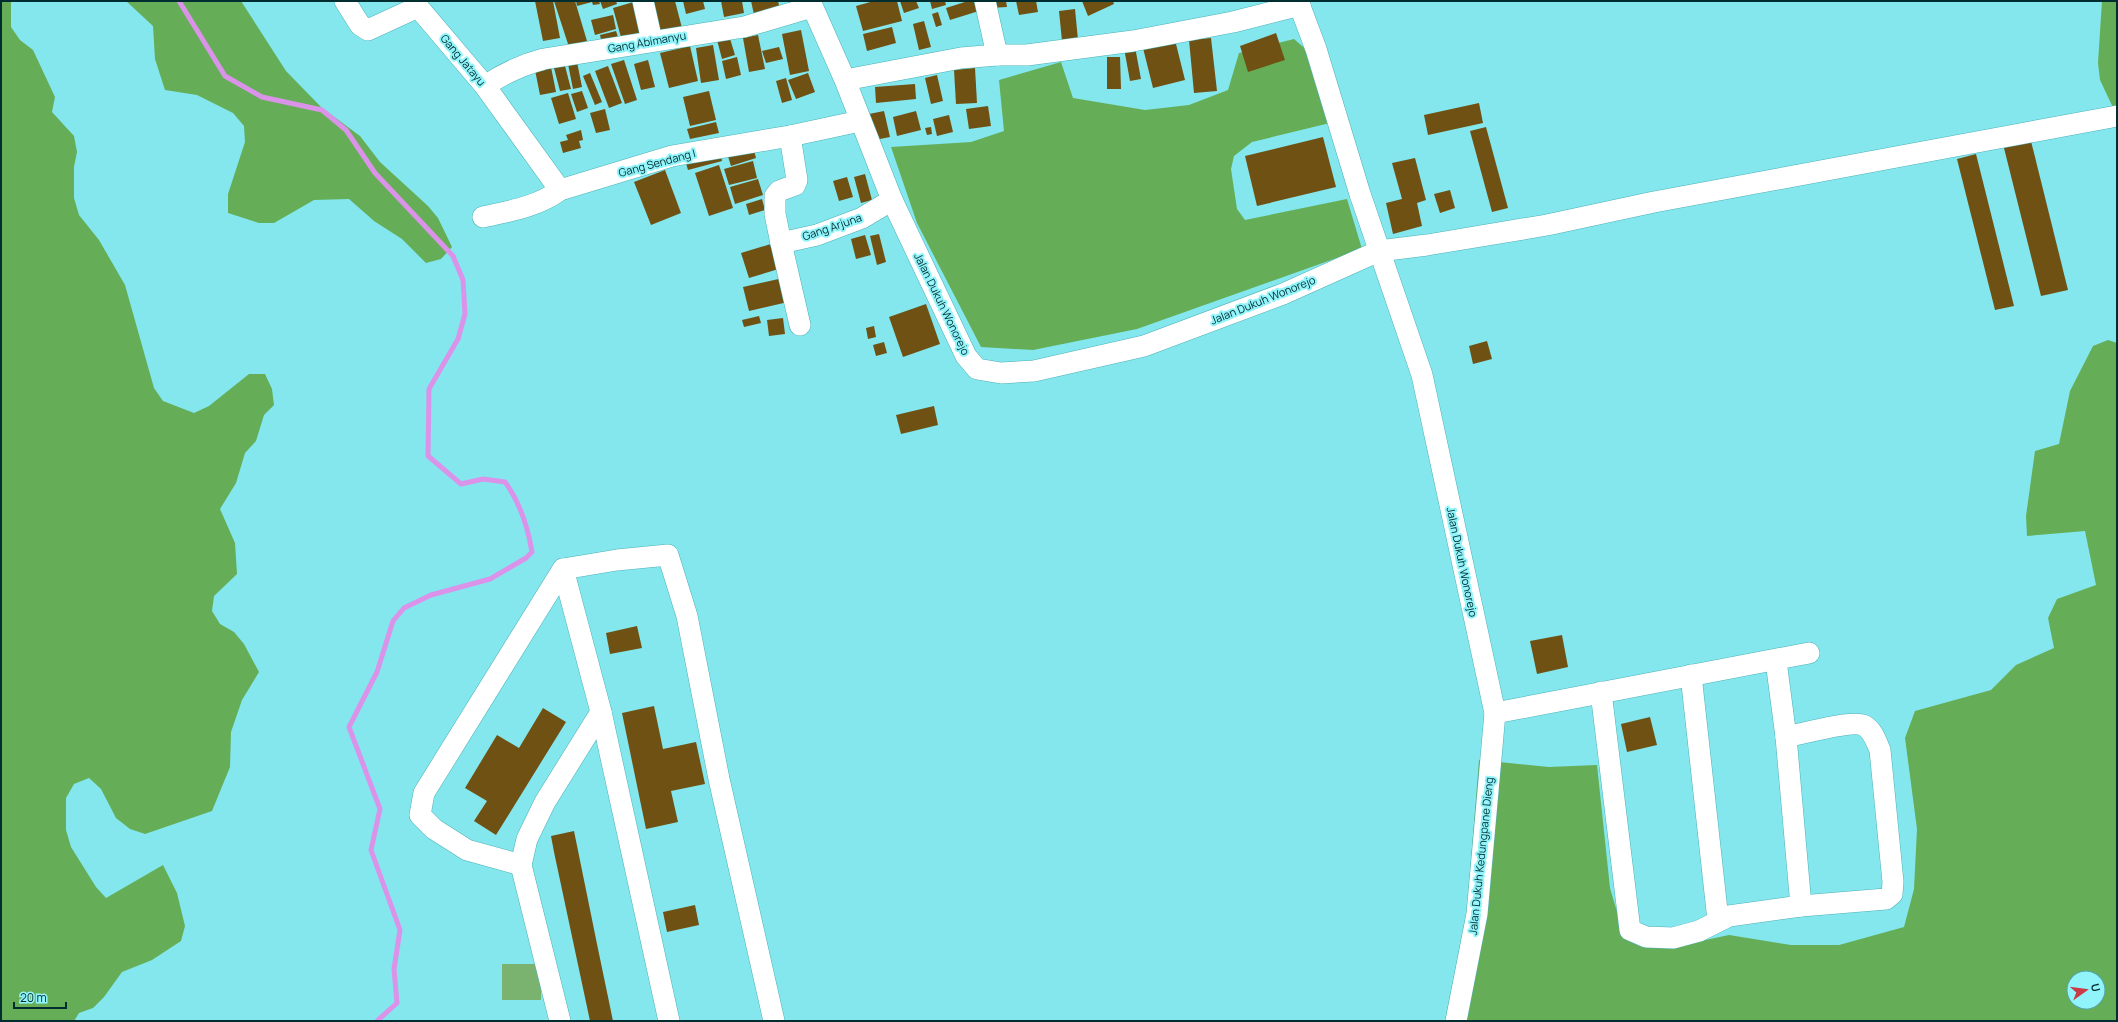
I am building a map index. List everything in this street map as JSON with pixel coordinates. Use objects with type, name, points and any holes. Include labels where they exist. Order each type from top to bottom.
[{"type":"street","name":"Gang Jatayu","points":[[345,1],[360,25],[368,30],[429,3],[485,86],[560,190]]},
{"type":"street","points":[[643,1],[652,41]]},
{"type":"street","points":[[986,1],[997,55]]},
{"type":"street","points":[[845,80],[961,58],[997,55],[1027,55],[1133,41],[1233,22],[1299,3]]},
{"type":"street","name":"Jalan Dukuh Wonorejo","points":[[1299,3],[1316,49],[1360,194],[1422,375],[1495,713]]},
{"type":"street","name":"Gang Abimanyu","points":[[485,86],[504,73],[538,61],[744,26],[811,4]]},
{"type":"street","name":"Jalan Dukuh Wonorejo","points":[[811,4],[845,80],[892,200],[966,356],[977,369],[1001,373],[1034,371],[1144,346],[1283,294],[1379,251]]},
{"type":"street","points":[[1379,251],[1427,245],[1547,225],[1662,200],[2117,116]]},
{"type":"street","name":"Gang Sendang I","points":[[483,217],[536,204],[547,200],[560,190],[672,156],[790,136],[860,121]]},
{"type":"street","points":[[790,136],[797,180],[795,185],[779,191],[775,196],[775,214],[800,325]]},
{"type":"street","name":"Gang Arjuna","points":[[781,243],[816,235],[862,218],[892,200]]},
{"type":"street","points":[[520,865],[467,850],[434,830],[420,815],[424,793],[563,569],[617,560],[668,555],[687,616],[719,780],[774,1021]]},
{"type":"street","points":[[563,569],[601,712],[669,1021]]},
{"type":"street","points":[[1495,713],[1691,675],[1776,661],[1809,653]]},
{"type":"street","points":[[1776,661],[1786,737],[1801,906]]},
{"type":"street","points":[[1691,675],[1718,920]]},
{"type":"street","points":[[1601,692],[1630,930],[1646,937],[1673,938],[1699,931],[1718,920],[1729,916],[1801,906],[1886,899],[1892,894],[1893,882],[1880,750],[1871,732],[1864,725],[1852,724],[1786,737]]},
{"type":"street","points":[[560,1021],[520,865],[527,839],[545,802],[601,712]]},
{"type":"street","name":"Jalan Dukuh Kedungpane Dieng","points":[[1456,1021],[1477,914],[1495,713]]},
{"type":"green space","points":[[1,1],[11,1],[11,27],[20,40],[33,50],[55,97],[52,112],[74,136],[77,152],[74,167],[74,198],[79,215],[99,240],[125,285],[154,388],[163,401],[194,413],[209,406],[249,374],[265,374],[272,389],[274,405],[264,415],[256,441],[245,453],[236,483],[220,509],[235,543],[237,574],[214,596],[212,611],[220,624],[234,632],[244,644],[259,672],[242,700],[231,732],[230,767],[212,811],[145,834],[130,829],[116,818],[101,789],[89,778],[74,784],[66,798],[66,830],[71,847],[96,887],[106,898],[163,865],[177,893],[185,926],[181,941],[152,960],[122,972],[104,997],[93,1008],[79,1013],[74,1021],[1,1021]]},
{"type":"green space","points":[[126,1],[241,1],[286,71],[321,107],[360,136],[380,162],[428,206],[438,218],[452,247],[441,259],[426,263],[402,239],[374,221],[349,199],[314,200],[274,223],[259,223],[228,213],[228,194],[245,142],[244,126],[233,113],[197,95],[165,90],[155,59],[153,26]]},
{"type":"green space","points":[[2102,1],[2117,1],[2117,116],[2100,80],[2098,63]]},
{"type":"green space","points":[[1294,39],[1309,52],[1330,123],[1252,142],[1234,156],[1231,169],[1237,209],[1245,220],[1347,199],[1362,249],[1137,329],[1033,350],[981,347],[917,223],[891,147],[971,142],[1004,131],[999,80],[1061,62],[1073,98],[1145,110],[1189,105],[1228,90],[1239,53]]},
{"type":"green space","points":[[2108,340],[2117,343],[2117,1021],[1445,1021],[1467,910],[1479,760],[1549,767],[1597,765],[1610,888],[1623,932],[1682,945],[1729,935],[1791,945],[1839,945],[1904,927],[1914,889],[1917,829],[1905,738],[1915,711],[1991,690],[2016,665],[2054,648],[2048,618],[2057,599],[2096,585],[2085,531],[2027,536],[2026,516],[2035,451],[2059,444],[2070,391],[2093,346]]},
{"type":"green space","points":[[502,964],[541,964],[541,1000],[502,1000]]},
{"type":"building","points":[[535,1],[553,1],[560,38],[543,41]]},
{"type":"building","points":[[554,1],[575,1],[587,41],[569,47]]},
{"type":"building","points":[[576,1],[599,1],[600,4],[593,5],[592,2],[577,6]]},
{"type":"building","points":[[600,1],[616,1],[617,4],[603,9]]},
{"type":"building","points":[[637,1],[647,34],[622,41],[613,8]]},
{"type":"building","points":[[644,1],[675,1],[682,28],[653,35]]},
{"type":"building","points":[[683,1],[703,1],[705,9],[686,14]]},
{"type":"building","points":[[721,1],[742,1],[744,13],[724,17]]},
{"type":"building","points":[[751,1],[778,1],[781,13],[755,19]]},
{"type":"building","points":[[874,1],[897,1],[902,21],[863,31],[856,6]]},
{"type":"building","points":[[900,1],[916,1],[919,8],[904,13]]},
{"type":"building","points":[[930,1],[945,1],[946,5],[932,9]]},
{"type":"building","points":[[968,1],[979,1],[982,10],[950,20],[946,8]]},
{"type":"building","points":[[989,1],[1006,1],[1007,7],[989,8]]},
{"type":"building","points":[[1016,1],[1036,1],[1038,12],[1019,15]]},
{"type":"building","points":[[1082,1],[1113,1],[1114,4],[1088,16]]},
{"type":"building","points":[[1075,9],[1078,40],[1062,41],[1059,11]]},
{"type":"building","points":[[938,12],[942,25],[936,27],[932,14]]},
{"type":"building","points":[[613,15],[616,29],[595,35],[591,20]]},
{"type":"building","points":[[924,21],[931,47],[919,50],[913,24]]},
{"type":"building","points":[[892,27],[896,43],[867,51],[863,34]]},
{"type":"building","points":[[801,30],[809,71],[790,75],[782,34]]},
{"type":"building","points":[[616,31],[620,43],[603,48],[600,35]]},
{"type":"building","points":[[728,32],[735,55],[722,59],[716,36]]},
{"type":"building","points":[[1276,33],[1285,60],[1248,72],[1240,46]]},
{"type":"building","points":[[758,35],[765,69],[749,72],[743,38]]},
{"type":"building","points":[[1211,38],[1217,91],[1194,93],[1189,40]]},
{"type":"building","points":[[1175,40],[1185,80],[1153,88],[1143,48]]},
{"type":"building","points":[[713,45],[719,80],[701,83],[696,48]]},
{"type":"building","points":[[690,46],[698,81],[669,88],[660,53]]},
{"type":"building","points":[[779,47],[783,59],[766,63],[762,51]]},
{"type":"building","points":[[1135,47],[1141,79],[1130,81],[1124,48]]},
{"type":"building","points":[[737,57],[741,75],[726,79],[722,61]]},
{"type":"building","points":[[1107,57],[1120,57],[1121,89],[1107,89]]},
{"type":"building","points":[[624,60],[637,100],[625,104],[611,64]]},
{"type":"building","points":[[648,60],[655,87],[641,90],[634,64]]},
{"type":"building","points":[[550,62],[556,92],[540,95],[534,65]]},
{"type":"building","points":[[577,62],[582,87],[573,89],[568,64]]},
{"type":"building","points":[[565,66],[571,89],[560,91],[554,68]]},
{"type":"building","points":[[608,66],[622,103],[609,108],[595,71]]},
{"type":"building","points":[[975,68],[977,103],[956,104],[954,70]]},
{"type":"building","points":[[590,73],[602,102],[595,105],[583,76]]},
{"type":"building","points":[[808,73],[815,92],[796,99],[788,80]]},
{"type":"building","points":[[937,75],[943,101],[931,104],[925,78]]},
{"type":"building","points":[[786,78],[792,100],[782,103],[776,81]]},
{"type":"building","points":[[915,84],[916,99],[876,103],[875,87]]},
{"type":"building","points":[[582,91],[588,108],[577,112],[571,94]]},
{"type":"building","points":[[709,91],[716,120],[690,126],[683,97]]},
{"type":"building","points":[[568,93],[576,119],[559,124],[551,98]]},
{"type":"building","points":[[1479,103],[1483,123],[1428,135],[1424,115]]},
{"type":"building","points":[[988,106],[991,126],[969,129],[966,109]]},
{"type":"building","points":[[605,109],[610,130],[596,133],[590,113]]},
{"type":"building","points":[[884,111],[890,137],[875,140],[869,114]]},
{"type":"building","points":[[916,111],[921,130],[897,136],[893,117]]},
{"type":"building","points":[[949,115],[953,132],[937,136],[933,119]]},
{"type":"building","points":[[716,122],[719,133],[690,139],[687,129]]},
{"type":"building","points":[[931,127],[932,134],[927,135],[925,128]]},
{"type":"building","points":[[1486,127],[1508,208],[1492,212],[1470,131]]},
{"type":"building","points":[[581,130],[583,140],[579,141],[581,148],[563,153],[560,142],[568,140],[566,135]]},
{"type":"building","points":[[2029,133],[2068,290],[2041,296],[2002,140]]},
{"type":"building","points":[[1323,137],[1336,187],[1257,206],[1245,156]]},
{"type":"building","points":[[752,143],[756,158],[731,166],[726,150]]},
{"type":"building","points":[[720,151],[722,161],[688,170],[685,160]]},
{"type":"building","points":[[1976,154],[2014,306],[1995,310],[1957,159]]},
{"type":"building","points":[[1415,158],[1426,200],[1417,203],[1422,226],[1393,234],[1386,203],[1402,199],[1392,163]]},
{"type":"building","points":[[753,161],[757,178],[729,185],[724,169]]},
{"type":"building","points":[[719,165],[733,208],[709,216],[695,173]]},
{"type":"building","points":[[665,170],[681,213],[651,225],[634,182]]},
{"type":"building","points":[[865,174],[872,200],[861,203],[854,177]]},
{"type":"building","points":[[847,177],[853,197],[839,201],[833,181]]},
{"type":"building","points":[[758,179],[763,195],[735,204],[730,187]]},
{"type":"building","points":[[1450,190],[1455,208],[1440,213],[1434,194]]},
{"type":"building","points":[[762,199],[765,210],[749,215],[746,204]]},
{"type":"building","points":[[879,234],[886,262],[877,265],[870,236]]},
{"type":"building","points":[[865,235],[871,255],[856,259],[851,239]]},
{"type":"building","points":[[774,243],[782,268],[749,278],[741,253]]},
{"type":"building","points":[[783,278],[788,302],[749,311],[743,287]]},
{"type":"building","points":[[926,304],[940,344],[903,357],[889,317]]},
{"type":"building","points":[[759,316],[761,323],[744,327],[742,320]]},
{"type":"building","points":[[783,318],[785,334],[769,336],[767,320]]},
{"type":"building","points":[[874,326],[876,337],[868,339],[866,328]]},
{"type":"building","points":[[1487,341],[1492,359],[1473,364],[1469,346]]},
{"type":"building","points":[[884,342],[887,353],[876,356],[873,345]]},
{"type":"building","points":[[934,406],[938,425],[901,434],[896,415]]},
{"type":"building","points":[[637,626],[642,648],[610,654],[606,633]]},
{"type":"building","points":[[1562,635],[1568,667],[1537,674],[1530,641]]},
{"type":"building","points":[[654,706],[663,749],[696,742],[705,784],[671,791],[678,822],[646,829],[622,713]]},
{"type":"building","points":[[543,708],[566,722],[496,835],[474,821],[487,801],[465,788],[497,735],[519,748]]},
{"type":"building","points":[[1650,717],[1657,745],[1627,752],[1621,724]]},
{"type":"building","points":[[574,831],[613,1021],[590,1021],[554,852],[551,836]]},
{"type":"building","points":[[695,905],[699,925],[667,932],[663,912]]},
{"type":"waterway","points":[[179,1],[225,76],[262,97],[322,110],[346,130],[375,173],[453,256],[463,280],[465,314],[458,339],[429,389],[428,456],[461,484],[483,479],[505,482],[519,506],[532,552],[526,558],[490,579],[431,595],[404,608],[393,621],[377,672],[349,727],[380,809],[371,850],[400,930],[394,969],[397,1003],[377,1021]]}]
